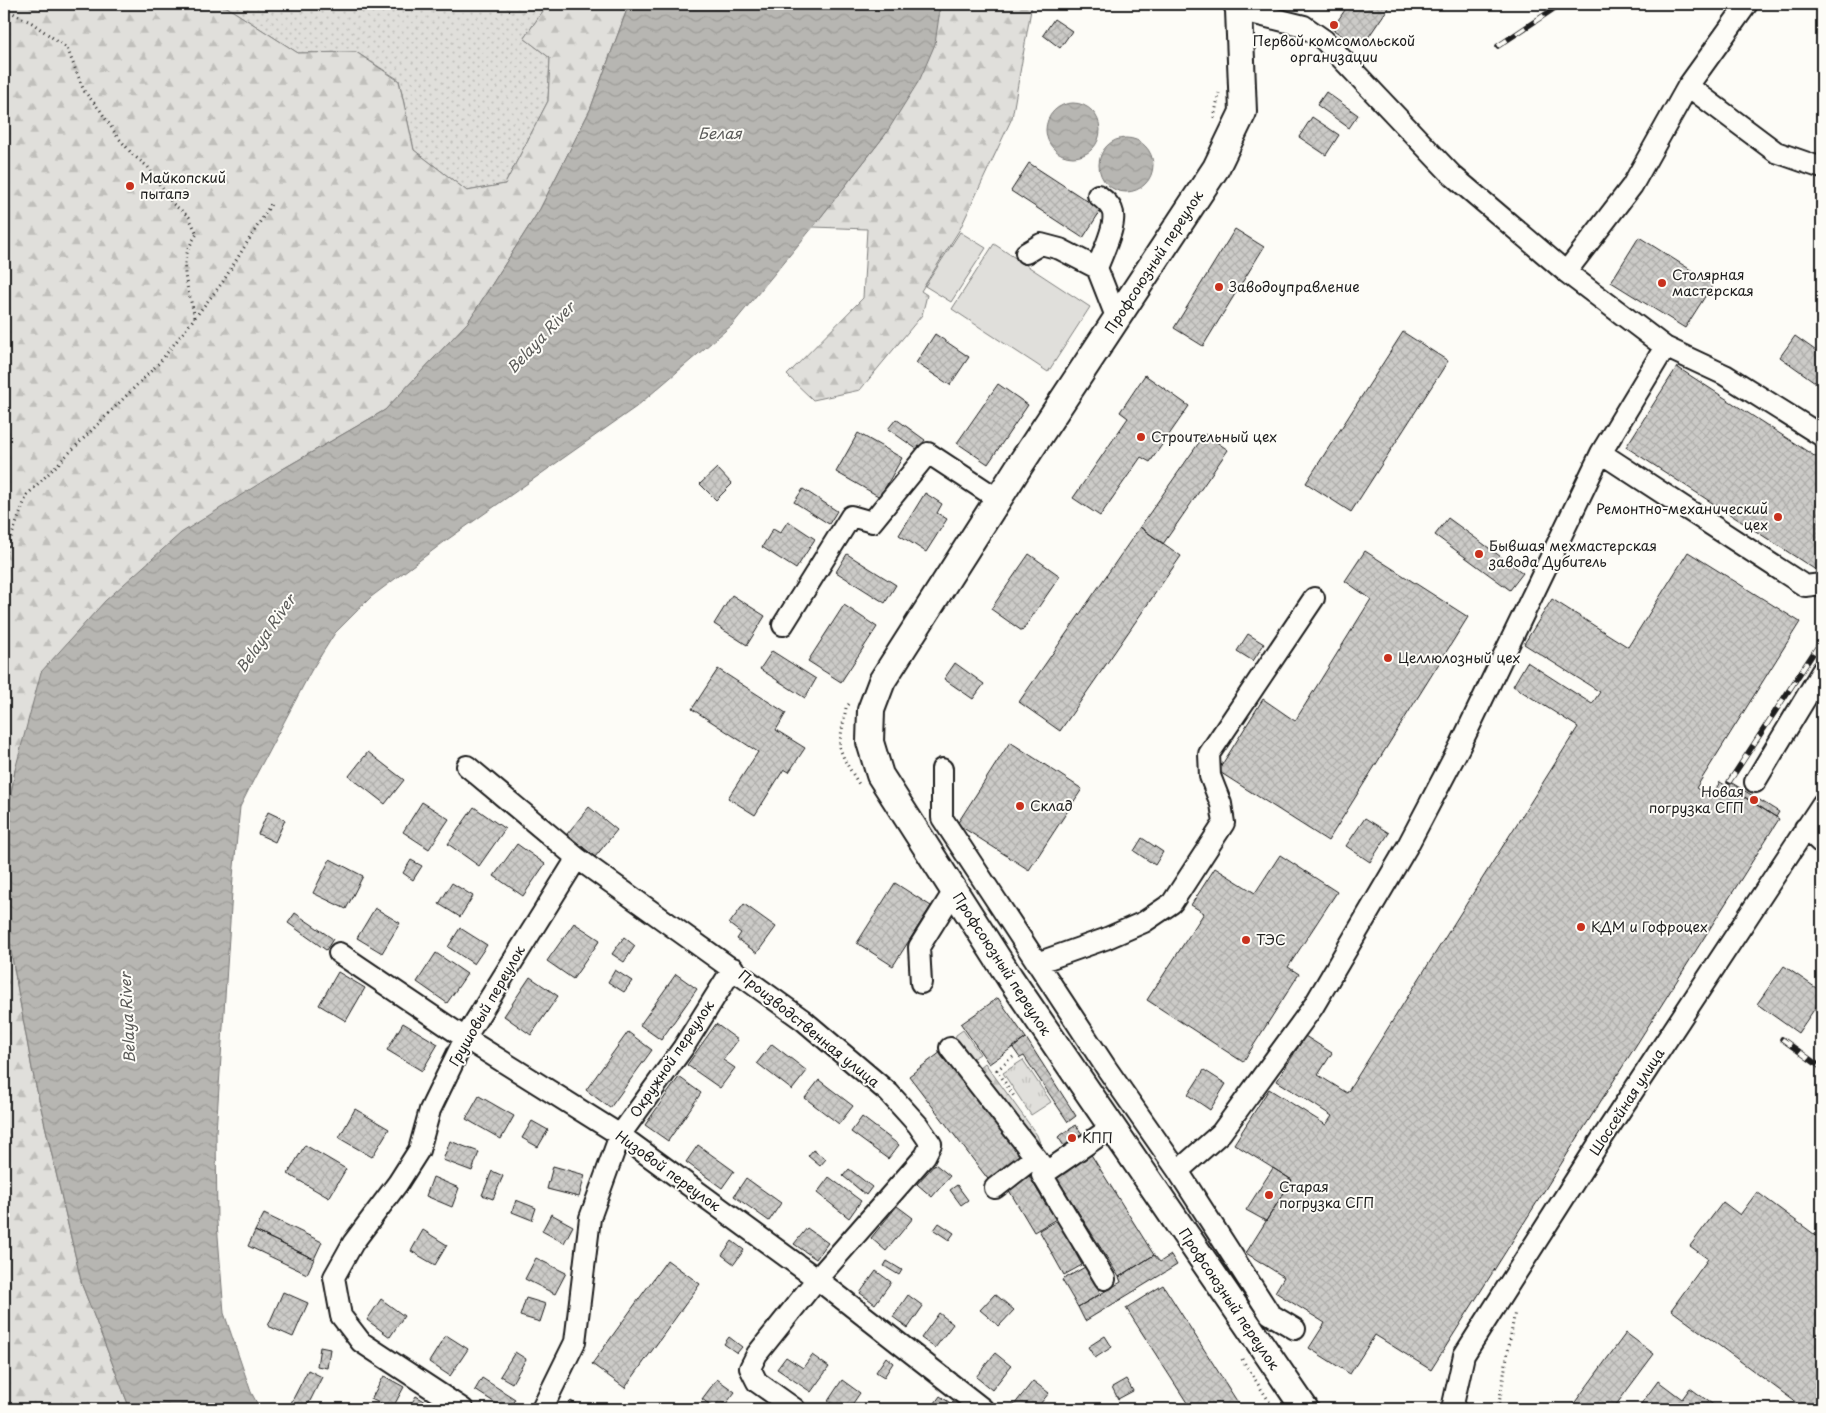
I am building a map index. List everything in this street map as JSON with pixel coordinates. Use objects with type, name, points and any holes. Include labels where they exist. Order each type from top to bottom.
[{"type":"main road","name":"Профсоюзный переулок","points":[[1238,7],[1243,112],[1216,168],[998,499],[882,681],[871,710],[870,742],[880,775],[1010,978],[1300,1408]]},
{"type":"street","points":[[1566,272],[1632,186],[1688,86],[1747,4]]},
{"type":"street","points":[[1238,7],[1304,26],[1324,40],[1452,175],[1566,272],[1665,347],[1725,375],[1822,436]]},
{"type":"street","points":[[1688,86],[1776,152],[1822,168]]},
{"type":"street","points":[[1098,195],[1106,201],[1112,210],[1114,220],[1097,268],[1116,318]]},
{"type":"street","points":[[1026,253],[1042,244],[1060,249],[1097,268]]},
{"type":"street","points":[[1178,1171],[1221,1133],[1313,1007],[1407,847],[1456,754],[1601,453],[1665,347]]},
{"type":"street","points":[[783,625],[850,516],[872,522],[928,453],[998,499]]},
{"type":"street","points":[[1601,453],[1805,586],[1822,584]]},
{"type":"street","points":[[1037,963],[1105,939],[1144,922],[1172,903],[1224,823],[1221,804],[1210,776],[1209,754],[1314,598]]},
{"type":"street","points":[[1756,782],[1822,671]]},
{"type":"street","name":"Производственная улица","points":[[467,766],[577,858],[803,1020],[890,1093],[918,1125],[931,1144],[925,1156],[816,1280],[757,1354],[750,1368],[756,1382],[795,1409]]},
{"type":"street","points":[[942,769],[942,818],[1107,1069],[1178,1171],[1270,1314],[1295,1329]]},
{"type":"street","name":"Шоссейная улица","points":[[1452,1409],[1464,1355],[1599,1144],[1822,804]]},
{"type":"street","points":[[1805,828],[1822,844]]},
{"type":"street","name":"Грушовый переулок","points":[[463,1409],[361,1342],[341,1316],[334,1277],[352,1243],[398,1182],[419,1150],[430,1110],[465,1038],[577,858]]},
{"type":"street","points":[[921,983],[919,947],[954,891]]},
{"type":"street","name":"Низовой переулок","points":[[339,953],[465,1038],[620,1135],[816,1280],[983,1409]]},
{"type":"street","name":"Окружной переулок","points":[[542,1409],[575,1342],[590,1218],[620,1135],[683,1048],[732,968]]},
{"type":"street","points":[[950,1048],[1041,1165],[1042,1175],[1104,1279]]},
{"type":"street","points":[[995,1188],[1112,1127]]},
{"type":"path","points":[[4,15],[13,13],[32,23],[67,48],[84,91],[100,110],[117,136],[133,155],[148,167],[172,203],[189,217],[197,234],[189,245],[184,261],[184,278],[195,318]]},
{"type":"path","points":[[1213,124],[1220,86]]},
{"type":"path","points":[[4,556],[27,495],[160,362],[222,282],[271,204]]},
{"type":"path","points":[[852,700],[846,708],[839,746],[845,761],[861,788]]},
{"type":"path","points":[[1013,1057],[997,1070],[1017,1101]]},
{"type":"path","points":[[1498,1409],[1517,1301]]},
{"type":"path","points":[[1239,1354],[1274,1409]]},
{"type":"green space","points":[[4,4],[222,4],[298,53],[356,52],[399,81],[414,150],[467,191],[505,184],[548,101],[550,58],[524,38],[548,4],[629,4],[590,110],[540,209],[468,322],[385,410],[281,470],[15,770],[4,836]]},
{"type":"green space","points":[[222,4],[548,4],[524,38],[550,58],[548,101],[505,184],[467,191],[414,150],[399,80],[356,52],[298,53]]},
{"type":"green space","points":[[939,4],[1032,4],[1012,118],[960,229],[921,291],[927,295],[922,315],[860,390],[813,400],[787,375],[863,298],[867,229],[813,227],[885,135],[939,16]]},
{"type":"green space","points":[[960,232],[986,248],[951,302],[925,286]]},
{"type":"green space","points":[[994,244],[1090,307],[1048,372],[952,309]]},
{"type":"green space","points":[[4,912],[32,1069],[82,1285],[130,1409],[4,1409]]},
{"type":"green space","points":[[963,1030],[980,1054],[965,1063],[954,1045],[956,1035]]},
{"type":"green space","points":[[1023,1060],[1051,1102],[1031,1115],[1003,1073]]},
{"type":"green space","points":[[985,1063],[1037,1135],[1042,1148],[1032,1150],[974,1072]]},
{"type":"water","name":"Белая","points":[[629,4],[939,4],[939,16],[935,44],[920,79],[885,135],[813,227],[732,325],[636,407],[444,542],[371,597],[335,633],[311,671],[240,807],[233,877],[216,1132],[217,1223],[224,1313],[251,1392],[260,1409],[130,1409],[82,1285],[32,1069],[4,912],[4,836],[15,770],[41,672],[105,601],[181,533],[281,470],[385,410],[468,322],[540,209],[590,110]]},
{"type":"water","points":[[1073,103],[1083,105],[1092,111],[1098,120],[1100,130],[1098,140],[1092,149],[1083,155],[1073,157],[1063,155],[1054,149],[1048,140],[1046,130],[1048,120],[1054,111],[1063,105]]},
{"type":"water","points":[[1126,138],[1136,140],[1145,146],[1151,155],[1153,165],[1151,175],[1145,184],[1136,190],[1126,192],[1116,190],[1107,184],[1101,175],[1099,165],[1101,155],[1107,146],[1116,140]]},
{"type":"building","points":[[1349,4],[1391,4],[1361,48],[1332,29]]},
{"type":"building","points":[[1054,19],[1072,31],[1060,48],[1043,35]]},
{"type":"building","points":[[1326,92],[1358,115],[1349,128],[1317,105]]},
{"type":"building","points":[[1312,117],[1339,135],[1326,155],[1299,137]]},
{"type":"building","points":[[1029,163],[1101,210],[1083,238],[1011,191]]},
{"type":"building","name":"Заводоуправление","points":[[1235,229],[1264,247],[1203,346],[1174,328]]},
{"type":"building","name":"Столярная мастерская","points":[[1639,237],[1713,284],[1685,328],[1611,282]]},
{"type":"building","points":[[1403,332],[1448,361],[1351,512],[1306,483]]},
{"type":"building","points":[[935,334],[969,357],[950,385],[916,363]]},
{"type":"building","points":[[1795,336],[1822,355],[1822,387],[1780,357]]},
{"type":"building","name":"Ремонтно-механический цех","points":[[1677,367],[1822,461],[1822,574],[1626,447]]},
{"type":"building","name":"Строительный цех","points":[[1145,375],[1189,406],[1150,462],[1141,457],[1100,516],[1073,498],[1128,418],[1120,412]]},
{"type":"building","points":[[998,384],[1028,405],[988,464],[957,443]]},
{"type":"building","points":[[896,419],[925,440],[918,450],[888,429]]},
{"type":"building","points":[[858,433],[902,458],[880,497],[836,472]]},
{"type":"building","points":[[1205,434],[1228,450],[1163,544],[1140,527]]},
{"type":"building","points":[[717,468],[732,484],[716,500],[700,484]]},
{"type":"building","points":[[803,489],[837,511],[829,524],[794,502]]},
{"type":"building","points":[[925,493],[942,504],[937,513],[947,519],[926,552],[899,535]]},
{"type":"building","name":"Бывшая мехмастерская завода Дубитель","points":[[1448,518],[1523,573],[1510,590],[1435,535]]},
{"type":"building","points":[[788,521],[815,539],[796,569],[762,547],[773,529],[780,533]]},
{"type":"building","points":[[1140,527],[1181,556],[1060,731],[1019,702]]},
{"type":"building","name":"Целлюлозный цех","points":[[1365,551],[1468,617],[1328,841],[1218,771],[1263,699],[1295,721],[1371,599],[1345,581]]},
{"type":"building","name":"КДМ и Гофроцех","points":[[1688,552],[1800,622],[1696,788],[1711,797],[1720,782],[1779,819],[1431,1370],[1375,1335],[1350,1374],[1309,1348],[1325,1323],[1275,1292],[1284,1277],[1246,1253],[1292,1180],[1234,1144],[1269,1089],[1326,1125],[1332,1116],[1277,1081],[1305,1036],[1332,1053],[1318,1075],[1347,1093],[1578,727],[1513,686],[1527,662],[1592,704],[1600,692],[1524,644],[1552,599],[1628,647]]},
{"type":"building","points":[[847,554],[896,585],[885,603],[836,572]]},
{"type":"building","points":[[1029,554],[1060,576],[1022,631],[991,609]]},
{"type":"building","points":[[732,595],[765,616],[747,645],[714,624]]},
{"type":"building","points":[[844,605],[877,627],[841,682],[808,661]]},
{"type":"building","points":[[1248,634],[1264,644],[1253,661],[1237,651]]},
{"type":"building","points":[[772,651],[816,679],[805,698],[760,669]]},
{"type":"building","points":[[955,663],[984,684],[973,699],[944,679]]},
{"type":"building","points":[[718,669],[786,713],[776,730],[805,748],[789,772],[784,769],[755,815],[728,798],[758,752],[692,709]]},
{"type":"building","name":"Склад","points":[[1010,742],[1082,789],[1029,870],[957,824]]},
{"type":"building","points":[[368,752],[404,780],[385,804],[349,776]]},
{"type":"building","name":"Новая погрузка СГП","points":[[1732,783],[1779,812],[1776,817],[1729,787]]},
{"type":"building","points":[[422,802],[449,819],[429,849],[403,832]]},
{"type":"building","points":[[474,807],[505,829],[479,866],[448,844]]},
{"type":"building","points":[[589,807],[617,830],[595,857],[567,834]]},
{"type":"building","points":[[268,812],[285,820],[275,842],[258,834]]},
{"type":"building","points":[[1365,818],[1389,833],[1370,862],[1346,846]]},
{"type":"building","points":[[1142,838],[1163,852],[1155,865],[1134,851]]},
{"type":"building","points":[[517,844],[545,864],[523,896],[494,876]]},
{"type":"building","name":"ТЭС","points":[[1280,855],[1337,892],[1288,967],[1299,974],[1243,1062],[1147,1000],[1204,913],[1191,905],[1215,868],[1255,893]]},
{"type":"building","points":[[330,859],[363,876],[346,909],[313,893]]},
{"type":"building","points":[[411,860],[422,866],[413,880],[403,873]]},
{"type":"building","points":[[452,883],[473,896],[460,917],[439,904]]},
{"type":"building","points":[[895,883],[931,906],[893,966],[857,943]]},
{"type":"building","points":[[744,904],[776,927],[757,953],[737,939],[741,933],[729,924]]},
{"type":"building","points":[[375,908],[400,923],[382,953],[357,938]]},
{"type":"building","points":[[295,913],[333,939],[326,950],[288,923]]},
{"type":"building","points":[[574,923],[600,940],[573,979],[547,961]]},
{"type":"building","points":[[460,928],[487,945],[474,964],[448,947]]},
{"type":"building","points":[[624,937],[635,946],[624,962],[612,954]]},
{"type":"building","points":[[436,953],[467,974],[447,1003],[417,982]]},
{"type":"building","points":[[1784,966],[1822,992],[1822,998],[1798,1033],[1757,1004]]},
{"type":"building","points":[[615,970],[632,981],[624,992],[608,982]]},
{"type":"building","points":[[338,972],[365,988],[346,1021],[319,1005]]},
{"type":"building","points":[[676,974],[697,989],[661,1040],[640,1025]]},
{"type":"building","points":[[530,977],[558,996],[531,1035],[504,1016]]},
{"type":"building","points":[[998,998],[1026,1038],[989,1064],[961,1024]]},
{"type":"building","points":[[403,1023],[438,1044],[422,1071],[387,1050]]},
{"type":"building","points":[[716,1024],[738,1040],[723,1060],[735,1068],[720,1088],[687,1065]]},
{"type":"building","points":[[628,1032],[652,1050],[610,1108],[586,1090]]},
{"type":"building","points":[[1026,1038],[1076,1116],[1068,1122],[1024,1056],[1020,1058],[1013,1048]]},
{"type":"building","points":[[772,1044],[807,1071],[792,1090],[757,1063]]},
{"type":"building","points":[[945,1049],[1027,1156],[991,1183],[909,1076]]},
{"type":"building","points":[[1204,1070],[1226,1084],[1210,1110],[1188,1095]]},
{"type":"building","points":[[679,1077],[701,1093],[668,1141],[645,1125]]},
{"type":"building","points":[[819,1080],[853,1106],[839,1124],[805,1098]]},
{"type":"building","points":[[479,1096],[514,1116],[501,1139],[466,1119]]},
{"type":"building","points":[[355,1109],[389,1129],[372,1157],[339,1138]]},
{"type":"building","points":[[862,1117],[899,1145],[888,1159],[851,1132]]},
{"type":"building","points":[[532,1121],[548,1130],[538,1147],[522,1138]]},
{"type":"building","name":"КПП","points":[[1076,1125],[1086,1140],[1068,1152],[1058,1137]]},
{"type":"building","points":[[450,1141],[479,1152],[472,1171],[443,1160]]},
{"type":"building","points":[[305,1145],[346,1169],[329,1198],[288,1174]]},
{"type":"building","points":[[698,1145],[734,1171],[722,1188],[686,1162]]},
{"type":"building","points":[[813,1150],[826,1159],[820,1166],[808,1156]]},
{"type":"building","points":[[1090,1153],[1154,1255],[1119,1277],[1055,1175]]},
{"type":"building","points":[[935,1164],[950,1176],[932,1197],[917,1184]]},
{"type":"building","points":[[553,1166],[585,1175],[579,1197],[547,1189]]},
{"type":"building","name":"Старая погрузка СГП","points":[[1273,1168],[1292,1180],[1266,1221],[1246,1210]]},
{"type":"building","points":[[849,1169],[872,1187],[866,1195],[843,1176]]},
{"type":"building","points":[[492,1171],[503,1176],[493,1199],[482,1195]]},
{"type":"building","points":[[1028,1174],[1046,1205],[1054,1200],[1063,1215],[1034,1232],[1007,1187]]},
{"type":"building","points":[[433,1177],[459,1188],[452,1207],[426,1196]]},
{"type":"building","points":[[829,1177],[861,1201],[849,1218],[817,1193]]},
{"type":"building","points":[[746,1178],[781,1203],[769,1221],[734,1196]]},
{"type":"building","points":[[957,1185],[968,1200],[961,1205],[950,1190]]},
{"type":"building","points":[[1757,1192],[1822,1240],[1816,1248],[1822,1252],[1822,1409],[1805,1409],[1671,1310],[1708,1259],[1690,1246],[1723,1202],[1740,1215]]},
{"type":"building","points":[[516,1200],[536,1208],[532,1220],[512,1212]]},
{"type":"building","points":[[897,1206],[913,1218],[886,1251],[871,1238]]},
{"type":"building","points":[[264,1214],[322,1242],[314,1259],[255,1231]]},
{"type":"building","points":[[551,1214],[573,1226],[564,1243],[542,1231]]},
{"type":"building","points":[[1058,1220],[1082,1265],[1064,1275],[1039,1230]]},
{"type":"building","points":[[939,1223],[954,1233],[949,1240],[934,1230]]},
{"type":"building","points":[[807,1228],[828,1243],[816,1259],[794,1244]]},
{"type":"building","points":[[423,1230],[447,1245],[435,1265],[411,1251]]},
{"type":"building","points":[[255,1231],[314,1259],[307,1274],[248,1246]]},
{"type":"building","points":[[732,1241],[744,1250],[734,1264],[722,1255]]},
{"type":"building","points":[[1154,1255],[1160,1262],[1171,1255],[1177,1265],[1085,1321],[1078,1307],[1121,1282],[1119,1277]]},
{"type":"building","points":[[536,1258],[566,1273],[555,1294],[525,1279]]},
{"type":"building","points":[[667,1260],[700,1284],[625,1388],[592,1364]]},
{"type":"building","points":[[887,1261],[902,1270],[899,1275],[884,1266]]},
{"type":"building","points":[[1085,1267],[1101,1294],[1078,1307],[1062,1280]]},
{"type":"building","points":[[876,1271],[891,1282],[875,1304],[860,1293]]},
{"type":"building","points":[[1163,1285],[1242,1409],[1191,1409],[1126,1308]]},
{"type":"building","points":[[283,1292],[308,1303],[293,1337],[268,1326]]},
{"type":"building","points":[[995,1294],[1014,1310],[999,1326],[980,1310]]},
{"type":"building","points":[[908,1295],[923,1306],[908,1328],[893,1317]]},
{"type":"building","points":[[526,1298],[546,1304],[540,1322],[520,1316]]},
{"type":"building","points":[[381,1299],[404,1316],[390,1337],[367,1320]]},
{"type":"building","points":[[939,1313],[953,1324],[935,1348],[921,1338]]},
{"type":"building","points":[[1626,1333],[1654,1354],[1613,1409],[1570,1409]]},
{"type":"building","points":[[446,1335],[468,1349],[450,1376],[429,1362]]},
{"type":"building","points":[[1105,1336],[1112,1347],[1095,1358],[1088,1347]]},
{"type":"building","points":[[729,1337],[742,1347],[737,1353],[724,1344]]},
{"type":"building","points":[[320,1347],[330,1349],[327,1368],[317,1366]]},
{"type":"building","points":[[515,1352],[526,1359],[512,1383],[500,1376]]},
{"type":"building","points":[[995,1353],[1011,1366],[992,1390],[976,1377]]},
{"type":"building","points":[[812,1355],[829,1367],[811,1392],[777,1369],[786,1357],[803,1368]]},
{"type":"building","points":[[886,1357],[893,1363],[884,1377],[876,1372]]},
{"type":"building","points":[[308,1370],[322,1377],[306,1409],[304,1409],[291,1403]]},
{"type":"building","points":[[384,1376],[404,1387],[392,1409],[371,1399]]},
{"type":"building","points":[[482,1378],[515,1399],[509,1409],[505,1409],[475,1390]]},
{"type":"building","points":[[717,1379],[735,1392],[722,1409],[716,1409],[702,1399]]},
{"type":"building","points":[[1126,1379],[1133,1391],[1118,1399],[1112,1387]]},
{"type":"building","points":[[842,1380],[860,1393],[849,1409],[839,1409],[828,1401]]},
{"type":"building","points":[[1033,1381],[1049,1393],[1036,1409],[1020,1409],[1014,1405]]},
{"type":"building","points":[[1658,1381],[1682,1399],[1690,1388],[1719,1409],[1638,1408]]},
{"type":"building","points":[[416,1396],[438,1409],[408,1409]]},
{"type":"building","points":[[940,1396],[959,1409],[944,1409],[935,1403]]},
{"type":"building","points":[[571,1401],[584,1409],[566,1409]]},
{"type":"railway","points":[[1498,46],[1561,4]]},
{"type":"railway","points":[[1729,782],[1822,640]]},
{"type":"railway","points":[[1782,1039],[1822,1068]]},
{"type":"place","name":"Первой комсомольской организации","points":[[1334,25]]},
{"type":"place","name":"Майкопский пытапэ","points":[[130,186]]},
{"type":"place","name":"Столярная мастерская","points":[[1662,283]]},
{"type":"place","name":"Заводоуправление","points":[[1219,287]]},
{"type":"place","name":"Строительный цех","points":[[1141,437]]},
{"type":"place","name":"Ремонтно-механический цех","points":[[1778,517]]},
{"type":"place","name":"Бывшая мехмастерская завода Дубитель","points":[[1479,554]]},
{"type":"place","name":"Целлюлозный цех","points":[[1388,658]]},
{"type":"place","name":"Новая погрузка СГП","points":[[1754,800]]},
{"type":"place","name":"Склад","points":[[1020,806]]},
{"type":"place","name":"КДМ и Гофроцех","points":[[1581,927]]},
{"type":"place","name":"ТЭС","points":[[1246,940]]},
{"type":"place","name":"КПП","points":[[1072,1138]]},
{"type":"place","name":"Старая погрузка СГП","points":[[1269,1195]]},
{"type":"water label","name":"Belaya River","points":[[541,338]]},
{"type":"water label","name":"Belaya River","points":[[266,634]]},
{"type":"water label","name":"Belaya River","points":[[128,1018]]}]
